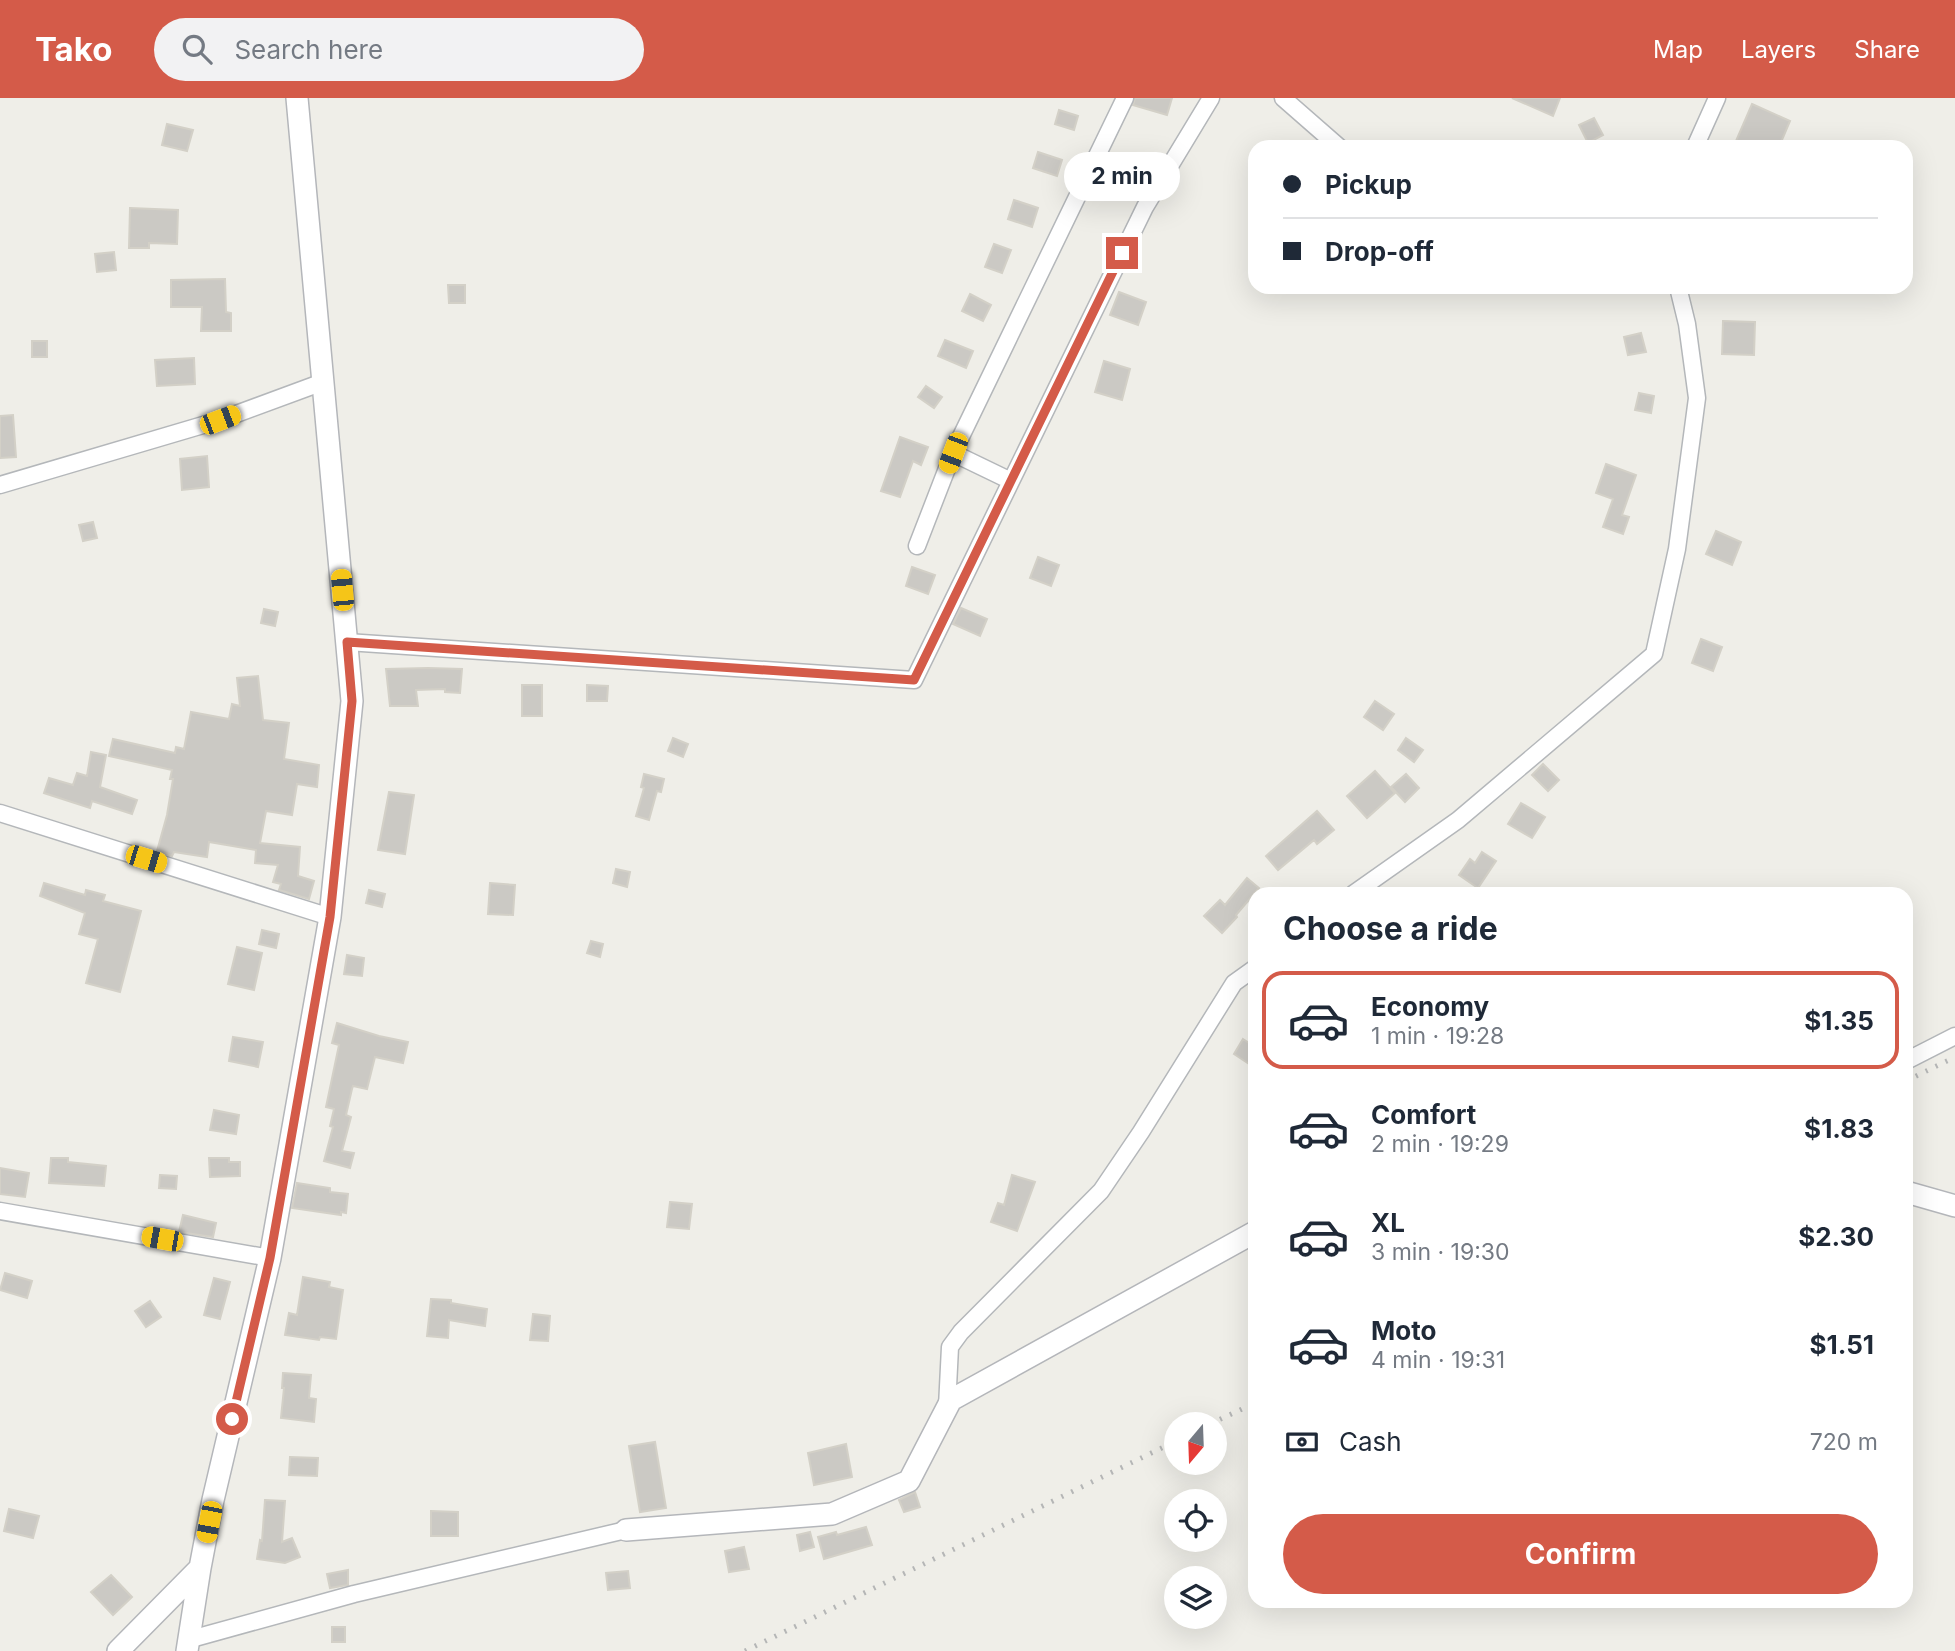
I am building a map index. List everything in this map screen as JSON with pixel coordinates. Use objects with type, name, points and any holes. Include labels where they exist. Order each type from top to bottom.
[{"type":"main road","points":[[189,1645],[200,1568],[214,1500],[270,1258],[330,917],[352,701],[297,98]]},
{"type":"main road","points":[[1913,1194],[1955,1206]]},
{"type":"main road","points":[[626,1530],[832,1514],[909,1481],[951,1400],[1248,1236]]},
{"type":"main road","points":[[118,1651],[200,1568]]},
{"type":"street","points":[[917,545],[953,453],[1125,98]]},
{"type":"street","points":[[347,642],[914,680],[1145,207],[1211,98]]},
{"type":"street","points":[[1283,98],[1331,140]]},
{"type":"street","points":[[1698,140],[1717,98]]},
{"type":"street","points":[[1363,887],[1458,820],[1654,654],[1677,549],[1697,398],[1687,324],[1680,294]]},
{"type":"street","points":[[0,485],[220,420],[323,382]]},
{"type":"street","points":[[953,453],[1011,481]]},
{"type":"street","points":[[0,813],[330,917]]},
{"type":"street","points":[[947,1407],[950,1347],[961,1332],[1101,1191],[1234,984],[1248,973]]},
{"type":"street","points":[[1913,1057],[1955,1036]]},
{"type":"street","points":[[0,1211],[270,1258]]},
{"type":"street","points":[[189,1645],[354,1594],[626,1530]]},
{"type":"building","points":[[1135,98],[1172,98],[1167,115],[1133,105]]},
{"type":"building","points":[[1512,98],[1560,98],[1553,116]]},
{"type":"building","points":[[1752,104],[1790,121],[1782,140],[1736,140]]},
{"type":"building","points":[[1059,110],[1078,116],[1074,130],[1055,124]]},
{"type":"building","points":[[1594,118],[1603,135],[1586,140],[1579,125]]},
{"type":"building","points":[[167,124],[193,130],[187,151],[162,145]]},
{"type":"building","points":[[1038,152],[1062,160],[1057,176],[1033,168]]},
{"type":"building","points":[[1014,200],[1038,208],[1032,227],[1008,219]]},
{"type":"building","points":[[130,208],[178,210],[177,244],[149,243],[149,248],[129,248]]},
{"type":"building","points":[[994,244],[1011,250],[1002,273],[985,267]]},
{"type":"building","points":[[114,252],[116,270],[97,272],[95,254]]},
{"type":"building","points":[[225,279],[226,312],[231,313],[231,331],[201,331],[202,307],[171,307],[171,280]]},
{"type":"building","points":[[448,285],[465,285],[465,303],[449,303]]},
{"type":"building","points":[[1119,292],[1146,302],[1138,325],[1110,315]]},
{"type":"building","points":[[970,294],[991,305],[983,321],[962,311]]},
{"type":"building","points":[[1723,321],[1755,322],[1754,355],[1722,354]]},
{"type":"building","points":[[1641,333],[1646,352],[1628,355],[1624,337]]},
{"type":"building","points":[[945,340],[973,351],[966,368],[938,356]]},
{"type":"building","points":[[32,341],[47,341],[47,357],[32,357]]},
{"type":"building","points":[[194,358],[195,384],[157,386],[155,360]]},
{"type":"building","points":[[1104,361],[1130,369],[1122,400],[1095,392]]},
{"type":"building","points":[[926,386],[942,397],[934,408],[918,397]]},
{"type":"building","points":[[1639,393],[1654,396],[1651,413],[1635,410]]},
{"type":"building","points":[[13,415],[16,457],[0,458],[0,416]]},
{"type":"building","points":[[900,437],[928,447],[921,465],[913,461],[900,497],[881,491]]},
{"type":"building","points":[[207,456],[209,487],[182,490],[180,459]]},
{"type":"building","points":[[1606,464],[1636,475],[1622,515],[1629,517],[1623,534],[1603,527],[1613,499],[1596,493]]},
{"type":"building","points":[[93,522],[97,538],[83,541],[79,525]]},
{"type":"building","points":[[1716,531],[1741,542],[1732,565],[1706,554]]},
{"type":"building","points":[[1038,557],[1059,565],[1051,586],[1030,578]]},
{"type":"building","points":[[912,567],[935,575],[928,594],[906,586]]},
{"type":"building","points":[[961,608],[987,619],[980,636],[953,624]]},
{"type":"building","points":[[264,609],[278,612],[275,626],[261,623]]},
{"type":"building","points":[[1701,639],[1722,647],[1713,671],[1692,663]]},
{"type":"building","points":[[386,669],[462,669],[460,693],[445,692],[445,689],[416,690],[418,706],[390,706]]},
{"type":"building","points":[[258,676],[263,720],[289,723],[284,759],[319,765],[317,787],[297,784],[292,815],[266,811],[260,843],[300,847],[298,876],[314,881],[309,899],[279,890],[281,884],[273,882],[278,865],[255,863],[256,850],[209,842],[207,857],[174,852],[172,856],[157,851],[167,815],[172,770],[109,756],[113,739],[175,753],[176,747],[184,749],[191,712],[229,719],[232,704],[240,706],[237,678]]},
{"type":"building","points":[[522,685],[542,685],[542,716],[522,716]]},
{"type":"building","points":[[587,685],[608,686],[607,701],[587,701]]},
{"type":"building","points":[[1375,701],[1394,714],[1383,730],[1364,717]]},
{"type":"building","points":[[673,738],[688,744],[683,757],[668,751]]},
{"type":"building","points":[[1406,738],[1423,750],[1414,762],[1398,750]]},
{"type":"building","points":[[91,752],[106,755],[100,787],[137,800],[132,814],[92,801],[90,808],[44,793],[49,778],[73,785],[77,773],[87,776]]},
{"type":"building","points":[[1543,764],[1559,780],[1548,791],[1532,775]]},
{"type":"building","points":[[1375,771],[1395,793],[1367,818],[1347,796]]},
{"type":"building","points":[[644,774],[664,779],[661,792],[657,791],[649,820],[636,816],[644,788],[641,787]]},
{"type":"building","points":[[1406,774],[1419,788],[1405,802],[1391,787]]},
{"type":"building","points":[[389,792],[414,795],[405,854],[378,850]]},
{"type":"building","points":[[1521,803],[1545,817],[1532,838],[1508,824]]},
{"type":"building","points":[[1317,811],[1334,830],[1317,844],[1314,840],[1278,870],[1266,856]]},
{"type":"building","points":[[1482,852],[1496,861],[1479,887],[1459,875],[1470,859],[1475,863]]},
{"type":"building","points":[[616,869],[630,872],[627,887],[613,883]]},
{"type":"building","points":[[1247,878],[1258,887],[1248,887],[1248,901],[1222,933],[1204,916],[1220,900],[1225,905]]},
{"type":"building","points":[[44,883],[85,895],[86,890],[105,895],[103,901],[141,911],[120,992],[86,983],[98,939],[79,934],[85,913],[40,896]]},
{"type":"building","points":[[490,883],[515,885],[513,915],[488,914]]},
{"type":"building","points":[[369,890],[385,894],[382,907],[366,903]]},
{"type":"building","points":[[262,930],[279,934],[276,948],[259,944]]},
{"type":"building","points":[[591,941],[603,944],[600,957],[587,953]]},
{"type":"building","points":[[237,947],[262,953],[254,990],[228,984]]},
{"type":"building","points":[[347,955],[364,958],[362,976],[344,974]]},
{"type":"building","points":[[337,1023],[408,1042],[403,1063],[375,1057],[367,1089],[353,1086],[346,1115],[351,1117],[342,1151],[354,1153],[350,1168],[324,1161],[333,1127],[330,1126],[334,1109],[326,1107],[339,1045],[332,1043]]},
{"type":"building","points":[[233,1037],[263,1042],[258,1067],[229,1061]]},
{"type":"building","points":[[1243,1039],[1248,1042],[1248,1063],[1234,1054]]},
{"type":"building","points":[[214,1110],[239,1115],[236,1134],[210,1130]]},
{"type":"building","points":[[51,1158],[68,1158],[68,1162],[106,1166],[104,1186],[49,1183]]},
{"type":"building","points":[[209,1158],[229,1158],[229,1162],[240,1162],[240,1176],[210,1177]]},
{"type":"building","points":[[0,1168],[29,1173],[25,1197],[0,1194]]},
{"type":"building","points":[[160,1175],[177,1176],[176,1189],[159,1188]]},
{"type":"building","points":[[1012,1175],[1035,1182],[1017,1231],[991,1222],[998,1203],[1004,1205]]},
{"type":"building","points":[[297,1183],[348,1194],[346,1213],[341,1212],[341,1215],[292,1208]]},
{"type":"building","points":[[670,1202],[692,1204],[689,1229],[667,1227]]},
{"type":"building","points":[[183,1215],[216,1223],[213,1237],[179,1232]]},
{"type":"building","points":[[5,1273],[32,1281],[27,1298],[0,1290]]},
{"type":"building","points":[[303,1277],[330,1282],[329,1287],[343,1290],[336,1339],[320,1337],[319,1340],[285,1335],[289,1313],[297,1315]]},
{"type":"building","points":[[214,1278],[230,1282],[220,1319],[204,1315]]},
{"type":"building","points":[[431,1299],[451,1300],[451,1303],[487,1309],[485,1326],[449,1320],[448,1338],[427,1336]]},
{"type":"building","points":[[150,1301],[161,1317],[146,1327],[135,1311]]},
{"type":"building","points":[[533,1314],[550,1316],[548,1341],[530,1340]]},
{"type":"building","points":[[283,1373],[311,1375],[309,1398],[316,1399],[314,1422],[281,1418]]},
{"type":"building","points":[[655,1442],[666,1508],[640,1512],[629,1446]]},
{"type":"building","points":[[846,1444],[852,1477],[814,1485],[808,1453]]},
{"type":"building","points":[[290,1457],[318,1458],[317,1476],[289,1475]]},
{"type":"building","points":[[915,1492],[920,1507],[904,1512],[899,1500]]},
{"type":"building","points":[[265,1500],[285,1501],[282,1542],[292,1538],[300,1557],[285,1563],[257,1559],[260,1540],[262,1541]]},
{"type":"building","points":[[9,1509],[39,1516],[33,1538],[4,1531]]},
{"type":"building","points":[[431,1511],[458,1512],[458,1536],[431,1536]]},
{"type":"building","points":[[866,1527],[872,1545],[824,1559],[818,1537]]},
{"type":"building","points":[[810,1532],[814,1547],[800,1551],[797,1535]]},
{"type":"building","points":[[744,1547],[749,1569],[729,1572],[725,1551]]},
{"type":"building","points":[[348,1570],[348,1585],[330,1588],[327,1574]]},
{"type":"building","points":[[628,1571],[630,1588],[608,1590],[606,1573]]},
{"type":"building","points":[[111,1575],[132,1597],[113,1615],[91,1592]]},
{"type":"building","points":[[332,1627],[345,1627],[345,1642],[332,1642]]},
{"type":"railway","points":[[1913,1078],[1955,1057]]},
{"type":"railway","points":[[1227,1416],[1248,1406]]},
{"type":"railway","points":[[745,1651],[1164,1447]]},
{"type":"route","points":[[232,1419],[270,1258],[330,917],[352,701],[347,642],[914,680],[1122,253]]}]
